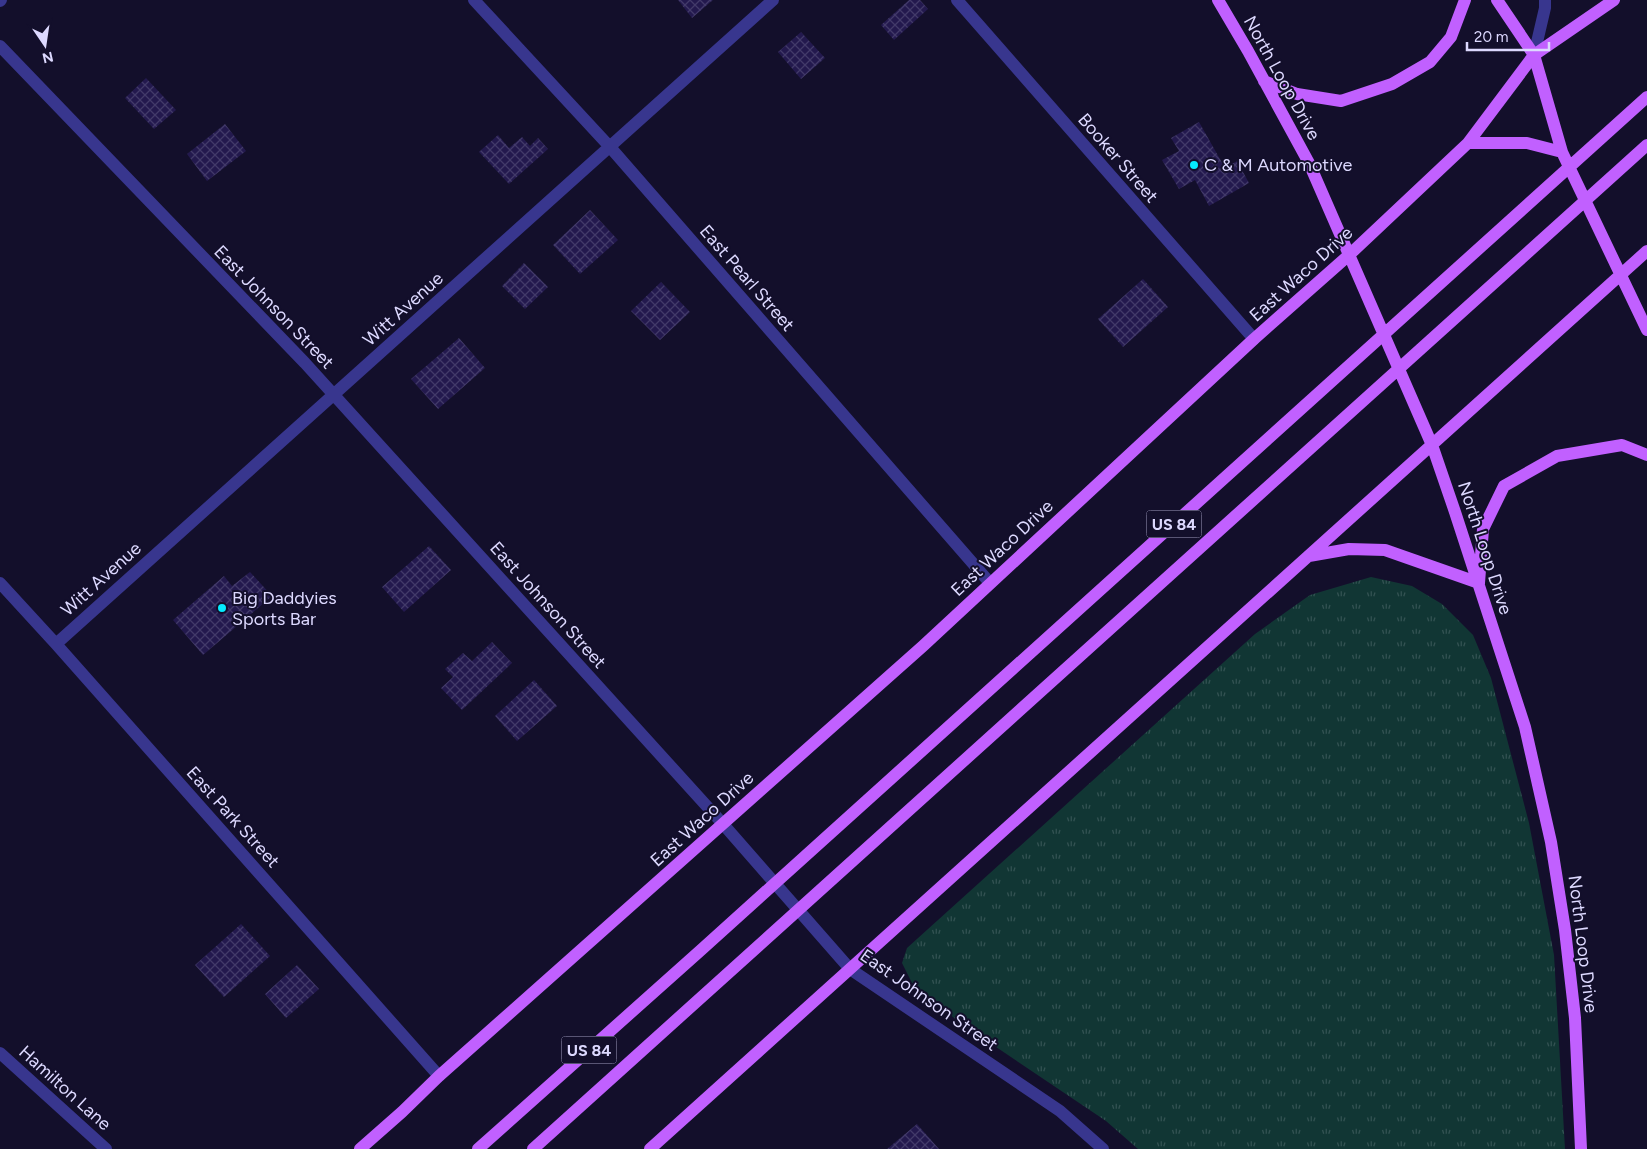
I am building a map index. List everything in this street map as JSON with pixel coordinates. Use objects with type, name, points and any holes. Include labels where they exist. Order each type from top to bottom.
[{"type":"main road","name":"North Loop Drive","points":[[1218,0],[1309,164],[1432,445],[1525,727],[1551,842],[1565,930],[1575,1018],[1581,1149]]},
{"type":"main road","points":[[1264,81],[1297,94],[1341,102],[1392,84],[1430,62],[1451,37],[1465,0]]},
{"type":"main road","points":[[1497,0],[1534,55],[1562,152],[1647,330]]},
{"type":"main road","name":"East Waco Drive","points":[[402,1112],[439,1076],[923,646],[1254,339],[1349,255],[1468,143],[1534,55],[1614,0]]},
{"type":"main road","name":"US 84","points":[[478,1149],[1647,97]]},
{"type":"main road","points":[[1468,143],[1527,143],[1562,152]]},
{"type":"main road","name":"US 84","points":[[533,1149],[1647,145]]},
{"type":"main road","points":[[650,1149],[1647,251]]},
{"type":"main road","points":[[1309,556],[1349,549],[1385,550],[1479,583],[1483,529],[1504,486],[1557,456],[1622,445],[1647,455]]},
{"type":"main road","points":[[360,1149],[402,1112]]},
{"type":"main road","points":[[374,1149],[402,1112]]},
{"type":"street","name":"East Pearl Street","points":[[474,0],[610,147],[990,583]]},
{"type":"street","name":"Witt Avenue","points":[[56,644],[773,0]]},
{"type":"street","name":"Booker Street","points":[[957,0],[1254,339]]},
{"type":"street","points":[[1534,55],[1547,3]]},
{"type":"street","name":"East Johnson Street","points":[[0,46],[334,395],[723,824],[850,969],[1060,1111],[1103,1149]]},
{"type":"street","name":"East Park Street","points":[[0,584],[56,644],[439,1076]]},
{"type":"street","name":"Hamilton Lane","points":[[0,1053],[106,1149]]},
{"type":"green space","points":[[1371,577],[1412,586],[1442,604],[1473,635],[1491,678],[1529,823],[1554,955],[1565,1149],[1138,1149],[1106,1121],[959,1022],[912,983],[902,963],[907,948],[1255,634],[1310,595]]},
{"type":"building","points":[[678,0],[713,0],[692,18]]},
{"type":"building","points":[[909,0],[920,0],[928,9],[894,40],[881,25]]},
{"type":"building","points":[[801,32],[825,58],[801,79],[778,52]]},
{"type":"building","points":[[146,78],[176,110],[154,129],[125,98]]},
{"type":"building","name":"C & M Automotive","points":[[1199,122],[1225,168],[1237,161],[1249,183],[1209,206],[1195,180],[1179,189],[1162,160],[1179,151],[1171,138]]},
{"type":"building","points":[[225,124],[246,151],[207,181],[187,154]]},
{"type":"building","points":[[498,135],[509,148],[522,137],[530,146],[538,138],[548,149],[509,184],[479,152]]},
{"type":"building","points":[[590,210],[618,240],[580,274],[553,245]]},
{"type":"building","points":[[524,263],[548,287],[525,309],[502,286]]},
{"type":"building","points":[[1143,279],[1168,307],[1123,347],[1098,319]]},
{"type":"building","points":[[661,282],[690,312],[660,340],[631,311]]},
{"type":"building","points":[[459,338],[485,368],[438,409],[411,379]]},
{"type":"building","points":[[429,546],[451,570],[404,612],[382,587]]},
{"type":"building","name":"Big Daddyies Sports Bar","points":[[250,572],[272,596],[203,655],[173,620],[224,576],[232,586]]},
{"type":"building","points":[[492,642],[512,663],[462,710],[441,688],[453,677],[445,669],[463,653],[472,661]]},
{"type":"building","points":[[534,680],[557,706],[517,741],[495,716]]},
{"type":"building","points":[[241,924],[270,956],[224,997],[195,965]]},
{"type":"building","points":[[297,965],[319,989],[286,1018],[265,994]]},
{"type":"building","points":[[917,1124],[939,1149],[887,1149]]},
{"type":"place","name":"C & M Automotive","points":[[1194,165]]},
{"type":"place","name":"Big Daddyies Sports Bar","points":[[222,608]]}]
